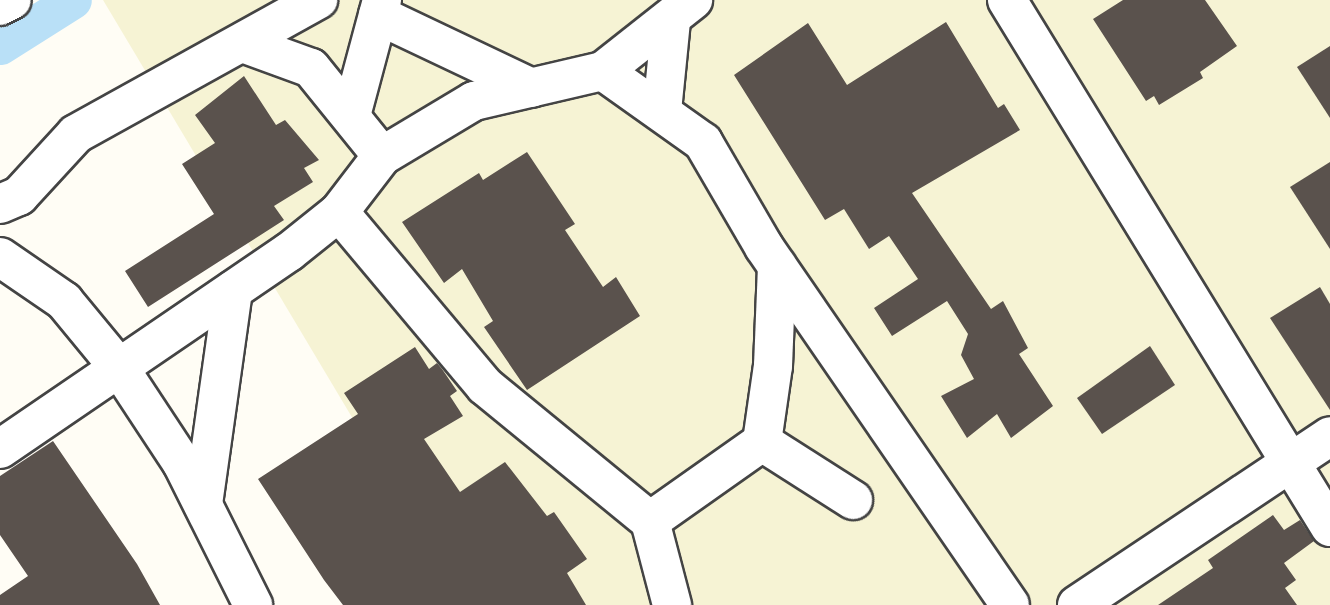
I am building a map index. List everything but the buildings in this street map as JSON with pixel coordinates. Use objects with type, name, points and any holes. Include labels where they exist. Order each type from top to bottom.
[{"type":"street","points":[[0,6],[12,0]]},
{"type":"street","points":[[0,204],[19,196],[76,134],[245,44],[318,0]]},
{"type":"street","points":[[1007,0],[1330,527]]},
{"type":"street","points":[[352,112],[380,8],[532,88]]},
{"type":"street","points":[[0,449],[233,290],[339,212],[382,156],[474,101],[603,71],[682,10]]},
{"type":"street","points":[[662,111],[682,10]]},
{"type":"street","points":[[245,44],[311,68],[352,112],[382,156]]},
{"type":"street","points":[[603,71],[703,142],[777,266],[1010,605]]},
{"type":"street","points":[[339,212],[485,386],[650,521],[672,605]]},
{"type":"street","points":[[0,257],[64,301],[120,369],[204,504],[253,605]]},
{"type":"street","points":[[650,521],[762,442],[773,366],[777,266]]},
{"type":"street","points":[[204,504],[233,290]]},
{"type":"street","points":[[1077,605],[1330,436]]},
{"type":"street","points":[[762,442],[853,500]]},
{"type":"shaded area","points":[[103,0],[1330,0],[1330,605],[464,605]]},
{"type":"waterway","points":[[0,46],[73,0]]}]
